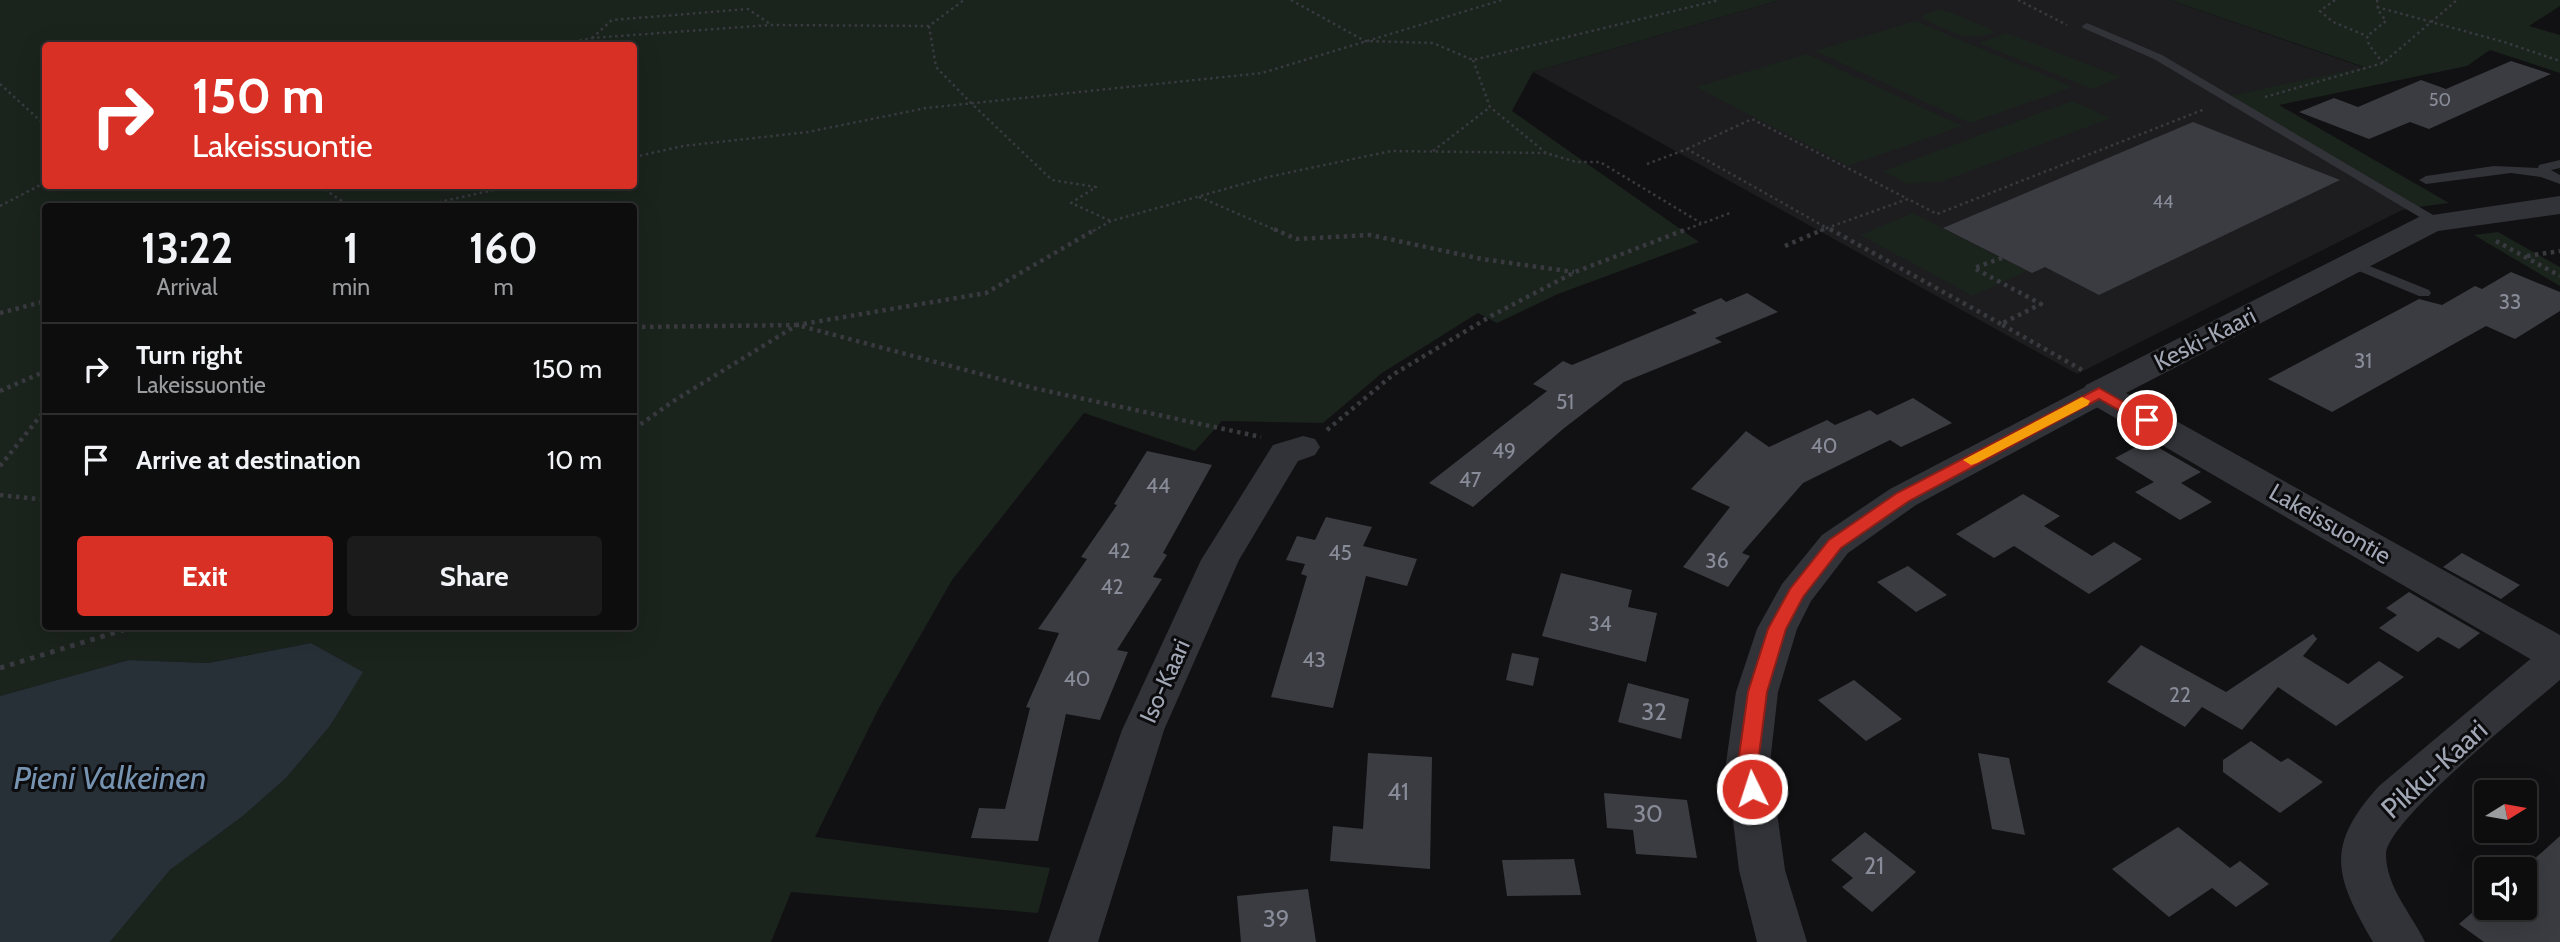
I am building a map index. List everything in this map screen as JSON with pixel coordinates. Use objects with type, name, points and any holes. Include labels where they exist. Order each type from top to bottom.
[{"type":"street","name":"Keski-Kaari","points":[[1782,942],[1762,870],[1748,763],[1757,692],[1777,629],[1796,594],[1835,544],[1903,497],[2093,382],[2352,263],[2430,223],[2560,205]]},
{"type":"street","name":"Lakeissuontie","points":[[2093,382],[2560,656]]},
{"type":"street","name":"Iso-Kaari","points":[[1073,942],[1143,730],[1220,560],[1285,453],[1303,447]]},
{"type":"street","name":"Pikku-Kaari","points":[[2400,942],[2377,905],[2368,876],[2363,848],[2374,824],[2395,799],[2560,656]]},
{"type":"lane","points":[[2087,26],[2158,57],[2438,222]]},
{"type":"lane","points":[[2544,172],[2544,167],[2560,164]]},
{"type":"lane","points":[[2426,180],[2525,168],[2544,172],[2560,180]]},
{"type":"lane","points":[[2352,263],[2424,293]]},
{"type":"path","points":[[574,42],[592,38],[771,25],[929,26],[964,0]]},
{"type":"path","points":[[1291,0],[1365,41],[1433,43],[1473,60],[1719,0]]},
{"type":"path","points":[[637,156],[683,146],[808,132],[926,108],[1262,73],[1502,0]]},
{"type":"path","points":[[2335,0],[2320,10],[2333,22],[2367,36]]},
{"type":"path","points":[[2367,36],[2386,22],[2377,7],[2377,0]]},
{"type":"path","points":[[2239,105],[2383,63],[2457,0]]},
{"type":"path","points":[[2377,7],[2504,42],[2560,61]]},
{"type":"path","points":[[592,38],[612,20],[748,9],[771,25]]},
{"type":"path","points":[[929,26],[936,67],[1052,180],[1096,187],[1071,203],[1111,221]]},
{"type":"path","points":[[2367,36],[2369,45],[2383,63]]},
{"type":"path","points":[[1473,60],[1490,107],[1546,153]]},
{"type":"path","points":[[0,84],[42,122]]},
{"type":"path","points":[[1432,152],[1490,107]]},
{"type":"path","points":[[1647,164],[1687,149],[1752,118],[1937,214],[2210,107]]},
{"type":"path","points":[[1687,149],[2001,324],[2093,382]]},
{"type":"path","points":[[637,327],[797,325],[986,293],[1111,221],[1268,177],[1391,151],[1546,153],[1576,162],[1600,162],[1702,224]]},
{"type":"path","points":[[0,206],[42,184]]},
{"type":"path","points":[[324,189],[345,203]]},
{"type":"path","points":[[439,203],[499,189]]},
{"type":"path","points":[[1198,197],[1297,239],[1370,236],[1482,259],[1575,272]]},
{"type":"path","points":[[1786,246],[1908,199]]},
{"type":"path","points":[[637,427],[672,402],[797,325],[1033,388],[1303,447],[1394,374],[1491,316],[1575,272],[1730,213]]},
{"type":"path","points":[[2494,240],[2560,276]]},
{"type":"path","points":[[2526,256],[2560,251]]},
{"type":"path","points":[[2001,258],[1974,268],[2041,304],[2001,324]]},
{"type":"path","points":[[0,313],[42,302]]},
{"type":"path","points":[[0,391],[42,373]]},
{"type":"path","points":[[0,466],[42,414]]},
{"type":"path","points":[[0,495],[42,500]]},
{"type":"path","points":[[0,668],[123,630]]},
{"type":"shaded area","points":[[0,0],[1780,0],[1533,72],[1512,111],[1699,242],[1558,294],[1497,323],[1478,313],[1382,373],[1323,423],[1222,421],[1195,451],[1084,413],[952,580],[880,706],[815,837],[1050,868],[1038,913],[791,892],[771,942],[110,942],[170,870],[243,816],[286,778],[330,726],[362,672],[311,643],[208,663],[129,660],[0,696]]},
{"type":"shaded area","points":[[1780,0],[2170,0],[2365,68],[2229,96],[2418,207],[2402,210],[2077,374],[1533,72]]},
{"type":"shaded area","points":[[2170,0],[2560,0],[2560,6],[2529,26],[2560,35],[2560,73],[2490,50],[2467,66],[2279,105],[2449,203],[2418,207],[2228,96],[2364,67]]},
{"type":"shaded area","points":[[1938,10],[1948,11],[1993,30],[1994,33],[1965,36],[1923,19],[1923,15]]},
{"type":"shaded area","points":[[1915,21],[2073,87],[1970,123],[1815,51]]},
{"type":"shaded area","points":[[2007,33],[2121,77],[2092,89],[1978,43]]},
{"type":"shaded area","points":[[1807,54],[1962,126],[1848,166],[1696,87]]},
{"type":"shaded area","points":[[2072,101],[2111,118],[1944,181],[1908,184],[1883,171]]},
{"type":"shaded area","points":[[1913,213],[2027,271],[1973,296],[1860,235]]},
{"type":"shaded area","points":[[2498,232],[2560,267],[2560,286],[2474,235]]},
{"type":"water","name":"Pieni Valkeinen","points":[[311,643],[363,672],[330,726],[286,778],[243,816],[170,870],[110,942],[0,942],[0,696],[129,660],[208,663]]},
{"type":"building","points":[[2511,61],[2551,74],[2429,129],[2410,122],[2369,139],[2299,112],[2334,98],[2358,107],[2421,80],[2446,89]]},
{"type":"building","points":[[2193,122],[2340,180],[2099,295],[2045,267],[2032,273],[1943,228]]},
{"type":"building","points":[[2511,272],[2560,292],[2560,311],[2515,339],[2486,326],[2332,412],[2268,379],[2419,299],[2442,305],[2475,286],[2482,289]]},
{"type":"building","points":[[1747,293],[1778,312],[1715,338],[1722,342],[1624,382],[1563,429],[1473,507],[1429,483],[1547,391],[1533,384],[1563,361],[1572,365],[1697,313],[1692,310],[1721,298],[1726,302]]},
{"type":"building","points":[[1913,398],[1952,423],[1901,447],[1890,440],[1803,483],[1742,553],[1750,556],[1728,587],[1683,567],[1730,507],[1691,489],[1746,431],[1769,447],[1827,420],[1835,425],[1870,410],[1877,415]]},
{"type":"building","points":[[2147,441],[2201,472],[2181,483],[2212,502],[2180,520],[2135,492],[2154,482],[2115,458]]},
{"type":"building","points":[[1147,451],[1212,465],[1163,553],[1167,555],[1153,577],[1162,579],[1117,650],[1128,652],[1100,720],[1066,714],[1038,841],[971,838],[979,808],[1005,809],[1030,708],[1026,707],[1059,633],[1038,629],[1087,559],[1081,557],[1117,505],[1114,504]]},
{"type":"building","points":[[2023,494],[2060,516],[2044,526],[2092,556],[2114,542],[2142,559],[2089,594],[2014,546],[1994,558],[1956,534]]},
{"type":"building","points":[[1326,517],[1372,527],[1363,546],[1417,559],[1407,586],[1366,576],[1333,708],[1271,697],[1307,576],[1301,574],[1305,564],[1286,560],[1297,536],[1315,540]]},
{"type":"building","points":[[2462,553],[2520,585],[2501,599],[2443,567]]},
{"type":"building","points":[[1908,566],[1947,595],[1916,612],[1877,582]]},
{"type":"building","points":[[1561,573],[1632,590],[1628,607],[1657,613],[1646,662],[1542,636]]},
{"type":"building","points":[[2409,592],[2480,633],[2459,649],[2438,637],[2418,652],[2379,628],[2397,615],[2386,608]]},
{"type":"building","points":[[2313,634],[2317,639],[2303,656],[2348,684],[2379,661],[2404,677],[2336,726],[2278,687],[2242,730],[2202,707],[2185,727],[2107,682],[2141,645],[2226,692]]},
{"type":"building","points":[[1512,653],[1539,658],[1533,686],[1506,680]]},
{"type":"building","points":[[1854,680],[1902,719],[1866,741],[1818,700]]},
{"type":"building","points":[[1628,683],[1689,699],[1681,739],[1618,722]]},
{"type":"building","points":[[2251,741],[2281,762],[2288,758],[2323,782],[2280,813],[2223,772],[2223,760]]},
{"type":"building","points":[[1368,753],[1432,757],[1430,869],[1330,861],[1333,826],[1363,829]]},
{"type":"building","points":[[1978,753],[2009,758],[2025,835],[1992,829]]},
{"type":"building","points":[[1604,793],[1687,800],[1697,858],[1636,854],[1633,830],[1607,828]]},
{"type":"building","points":[[2178,827],[2230,868],[2240,861],[2269,884],[2236,907],[2212,888],[2169,917],[2112,869]]},
{"type":"building","points":[[1865,832],[1916,872],[1872,912],[1842,887],[1853,878],[1831,860]]},
{"type":"building","points":[[2560,836],[2560,942],[2484,942],[2459,924],[2474,911],[2474,920],[2537,920],[2537,857]]},
{"type":"building","points":[[1574,859],[1581,895],[1507,896],[1502,860]]},
{"type":"building","points":[[1308,889],[1316,942],[1241,942],[1237,896]]},
{"type":"slow traffic","points":[[1971,460],[2082,401]]},
{"type":"route","points":[[1752,789],[1748,763],[1757,692],[1777,629],[1796,594],[1835,544],[1903,497],[2099,393],[2147,420]]}]
